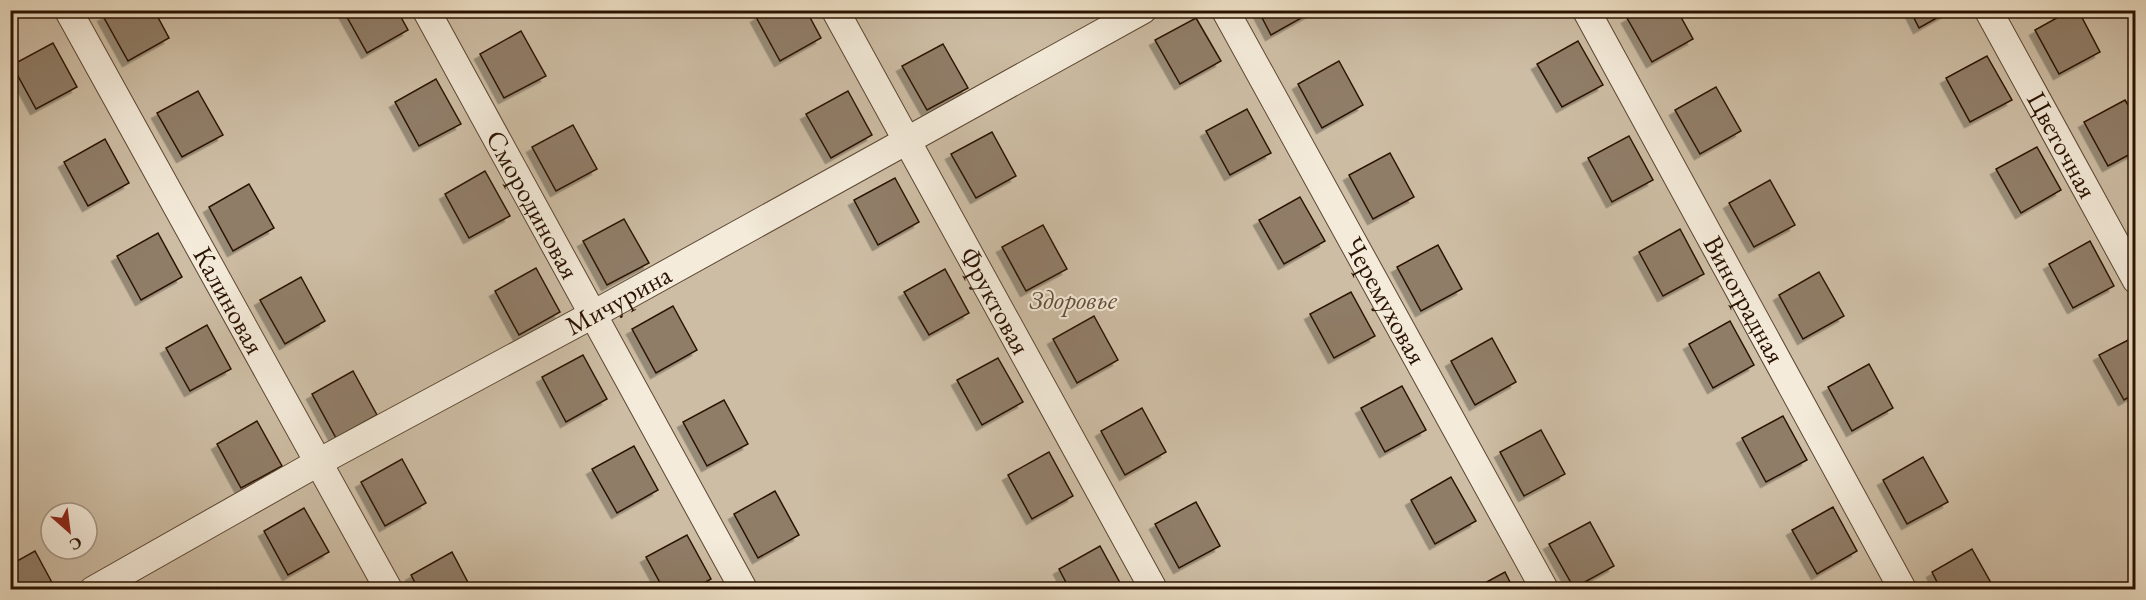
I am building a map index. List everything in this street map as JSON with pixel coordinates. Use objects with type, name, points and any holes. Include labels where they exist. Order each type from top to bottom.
[{"type":"street","name":"Калиновая","points":[[68,10],[389,590]]},
{"type":"street","name":"Смородиновая","points":[[426,10],[744,590]]},
{"type":"street","name":"Фруктовая","points":[[835,10],[1154,590]]},
{"type":"street","name":"Мичурина","points":[[93,590],[318,462],[592,315],[1143,10]]},
{"type":"street","name":"Черемуховая","points":[[1225,10],[1545,590]]},
{"type":"street","name":"Виноградная","points":[[1586,10],[1903,590]]},
{"type":"street","name":"Цветочная","points":[[1988,10],[2136,280]]},
{"type":"green space","name":"Здоровье","points":[[10,11],[2135,11],[2135,589],[11,589]]},
{"type":"building","points":[[114,10],[154,10],[169,38],[128,61],[103,16]]},
{"type":"building","points":[[343,10],[397,10],[408,30],[367,53]]},
{"type":"building","points":[[767,10],[806,10],[821,38],[780,61],[756,17]]},
{"type":"building","points":[[1258,10],[1311,10],[1312,12],[1271,35]]},
{"type":"building","points":[[1640,10],[1677,10],[1693,39],[1652,62],[1627,18]]},
{"type":"building","points":[[1910,10],[1951,10],[1919,28]]},
{"type":"building","points":[[2071,10],[2078,10],[2100,52],[2059,74],[2035,30]]},
{"type":"building","points":[[1196,18],[1221,61],[1180,84],[1155,40]]},
{"type":"building","points":[[521,31],[546,76],[504,98],[480,54]]},
{"type":"building","points":[[1578,41],[1603,85],[1562,107],[1537,64]]},
{"type":"building","points":[[53,43],[77,87],[36,109],[12,65]]},
{"type":"building","points":[[943,44],[968,88],[927,110],[902,66]]},
{"type":"building","points":[[1987,56],[2012,100],[1970,122],[1946,78]]},
{"type":"building","points":[[1339,61],[1363,105],[1322,128],[1298,84]]},
{"type":"building","points":[[436,79],[461,124],[419,146],[395,102]]},
{"type":"building","points":[[1716,87],[1741,131],[1700,154],[1675,110]]},
{"type":"building","points":[[198,91],[223,135],[182,157],[157,113]]},
{"type":"building","points":[[848,91],[872,135],[831,158],[806,114]]},
{"type":"building","points":[[2125,100],[2136,118],[2136,151],[2108,166],[2084,122]]},
{"type":"building","points":[[1247,109],[1271,153],[1230,175],[1206,131]]},
{"type":"building","points":[[573,125],[597,169],[556,191],[532,147]]},
{"type":"building","points":[[992,132],[1016,176],[976,198],[951,154]]},
{"type":"building","points":[[1629,136],[1653,180],[1612,202],[1588,158]]},
{"type":"building","points":[[105,139],[129,183],[88,206],[64,162]]},
{"type":"building","points":[[2037,147],[2061,190],[2021,213],[1996,169]]},
{"type":"building","points":[[1390,153],[1414,197],[1373,219],[1349,175]]},
{"type":"building","points":[[485,171],[510,216],[469,238],[445,194]]},
{"type":"building","points":[[895,178],[919,222],[878,245],[854,200]]},
{"type":"building","points":[[1770,180],[1795,225],[1754,247],[1729,203]]},
{"type":"building","points":[[249,184],[274,228],[233,251],[209,207]]},
{"type":"building","points":[[1300,197],[1325,241],[1284,264],[1259,220]]},
{"type":"building","points":[[624,219],[649,263],[607,285],[583,241]]},
{"type":"building","points":[[1043,225],[1067,269],[1026,291],[1002,247]]},
{"type":"building","points":[[1680,229],[1704,274],[1663,296],[1639,252]]},
{"type":"building","points":[[158,233],[182,277],[141,300],[117,256]]},
{"type":"building","points":[[2090,241],[2114,286],[2073,308],[2049,264]]},
{"type":"building","points":[[1438,245],[1462,289],[1421,311],[1397,267]]},
{"type":"building","points":[[536,268],[560,312],[519,335],[495,291]]},
{"type":"building","points":[[945,269],[969,313],[929,335],[904,292]]},
{"type":"building","points":[[1819,272],[1844,316],[1803,339],[1779,295]]},
{"type":"building","points":[[301,277],[325,321],[285,344],[260,300]]},
{"type":"building","points":[[1351,292],[1375,336],[1334,358],[1310,314]]},
{"type":"building","points":[[673,306],[697,350],[656,373],[632,329]]},
{"type":"building","points":[[1094,316],[1118,360],[1077,383],[1053,339]]},
{"type":"building","points":[[1730,321],[1754,365],[1713,388],[1689,344]]},
{"type":"building","points":[[207,325],[231,369],[190,391],[166,348]]},
{"type":"building","points":[[2136,336],[2136,393],[2124,400],[2099,355]]},
{"type":"building","points":[[1492,338],[1516,382],[1475,405],[1451,361]]},
{"type":"building","points":[[583,355],[607,399],[566,422],[542,377]]},
{"type":"building","points":[[998,358],[1023,402],[982,425],[957,380]]},
{"type":"building","points":[[1869,364],[1893,408],[1852,431],[1828,387]]},
{"type":"building","points":[[353,371],[377,415],[336,438],[312,394]]},
{"type":"building","points":[[1402,386],[1426,430],[1385,452],[1361,408]]},
{"type":"building","points":[[724,400],[748,444],[707,466],[683,422]]},
{"type":"building","points":[[1142,408],[1166,452],[1125,475],[1101,431]]},
{"type":"building","points":[[1783,416],[1807,460],[1766,482],[1742,438]]},
{"type":"building","points":[[257,421],[282,466],[241,488],[217,444]]},
{"type":"building","points":[[1541,430],[1565,474],[1524,496],[1500,452]]},
{"type":"building","points":[[634,446],[658,490],[617,513],[592,469]]},
{"type":"building","points":[[1049,452],[1073,496],[1032,519],[1008,475]]},
{"type":"building","points":[[1923,457],[1948,502],[1907,524],[1883,480]]},
{"type":"building","points":[[402,459],[426,503],[385,526],[361,482]]},
{"type":"building","points":[[1451,477],[1476,521],[1435,544],[1411,500]]},
{"type":"building","points":[[775,491],[799,535],[758,558],[734,514]]},
{"type":"building","points":[[1196,502],[1220,546],[1179,568],[1155,524]]},
{"type":"building","points":[[1833,507],[1857,551],[1817,574],[1792,530]]},
{"type":"building","points":[[304,508],[329,552],[288,575],[264,531]]},
{"type":"building","points":[[1590,522],[1614,566],[1574,588],[1549,544]]},
{"type":"building","points":[[687,535],[711,579],[692,590],[664,590],[646,557]]},
{"type":"building","points":[[1100,546],[1124,590],[1070,590],[1059,569]]},
{"type":"building","points":[[1972,549],[1995,590],[1941,590],[1932,572]]},
{"type":"building","points":[[35,551],[56,590],[10,590],[10,565]]},
{"type":"building","points":[[452,552],[472,590],[419,590],[411,575]]},
{"type":"building","points":[[1505,572],[1514,590],[1472,590]]}]
